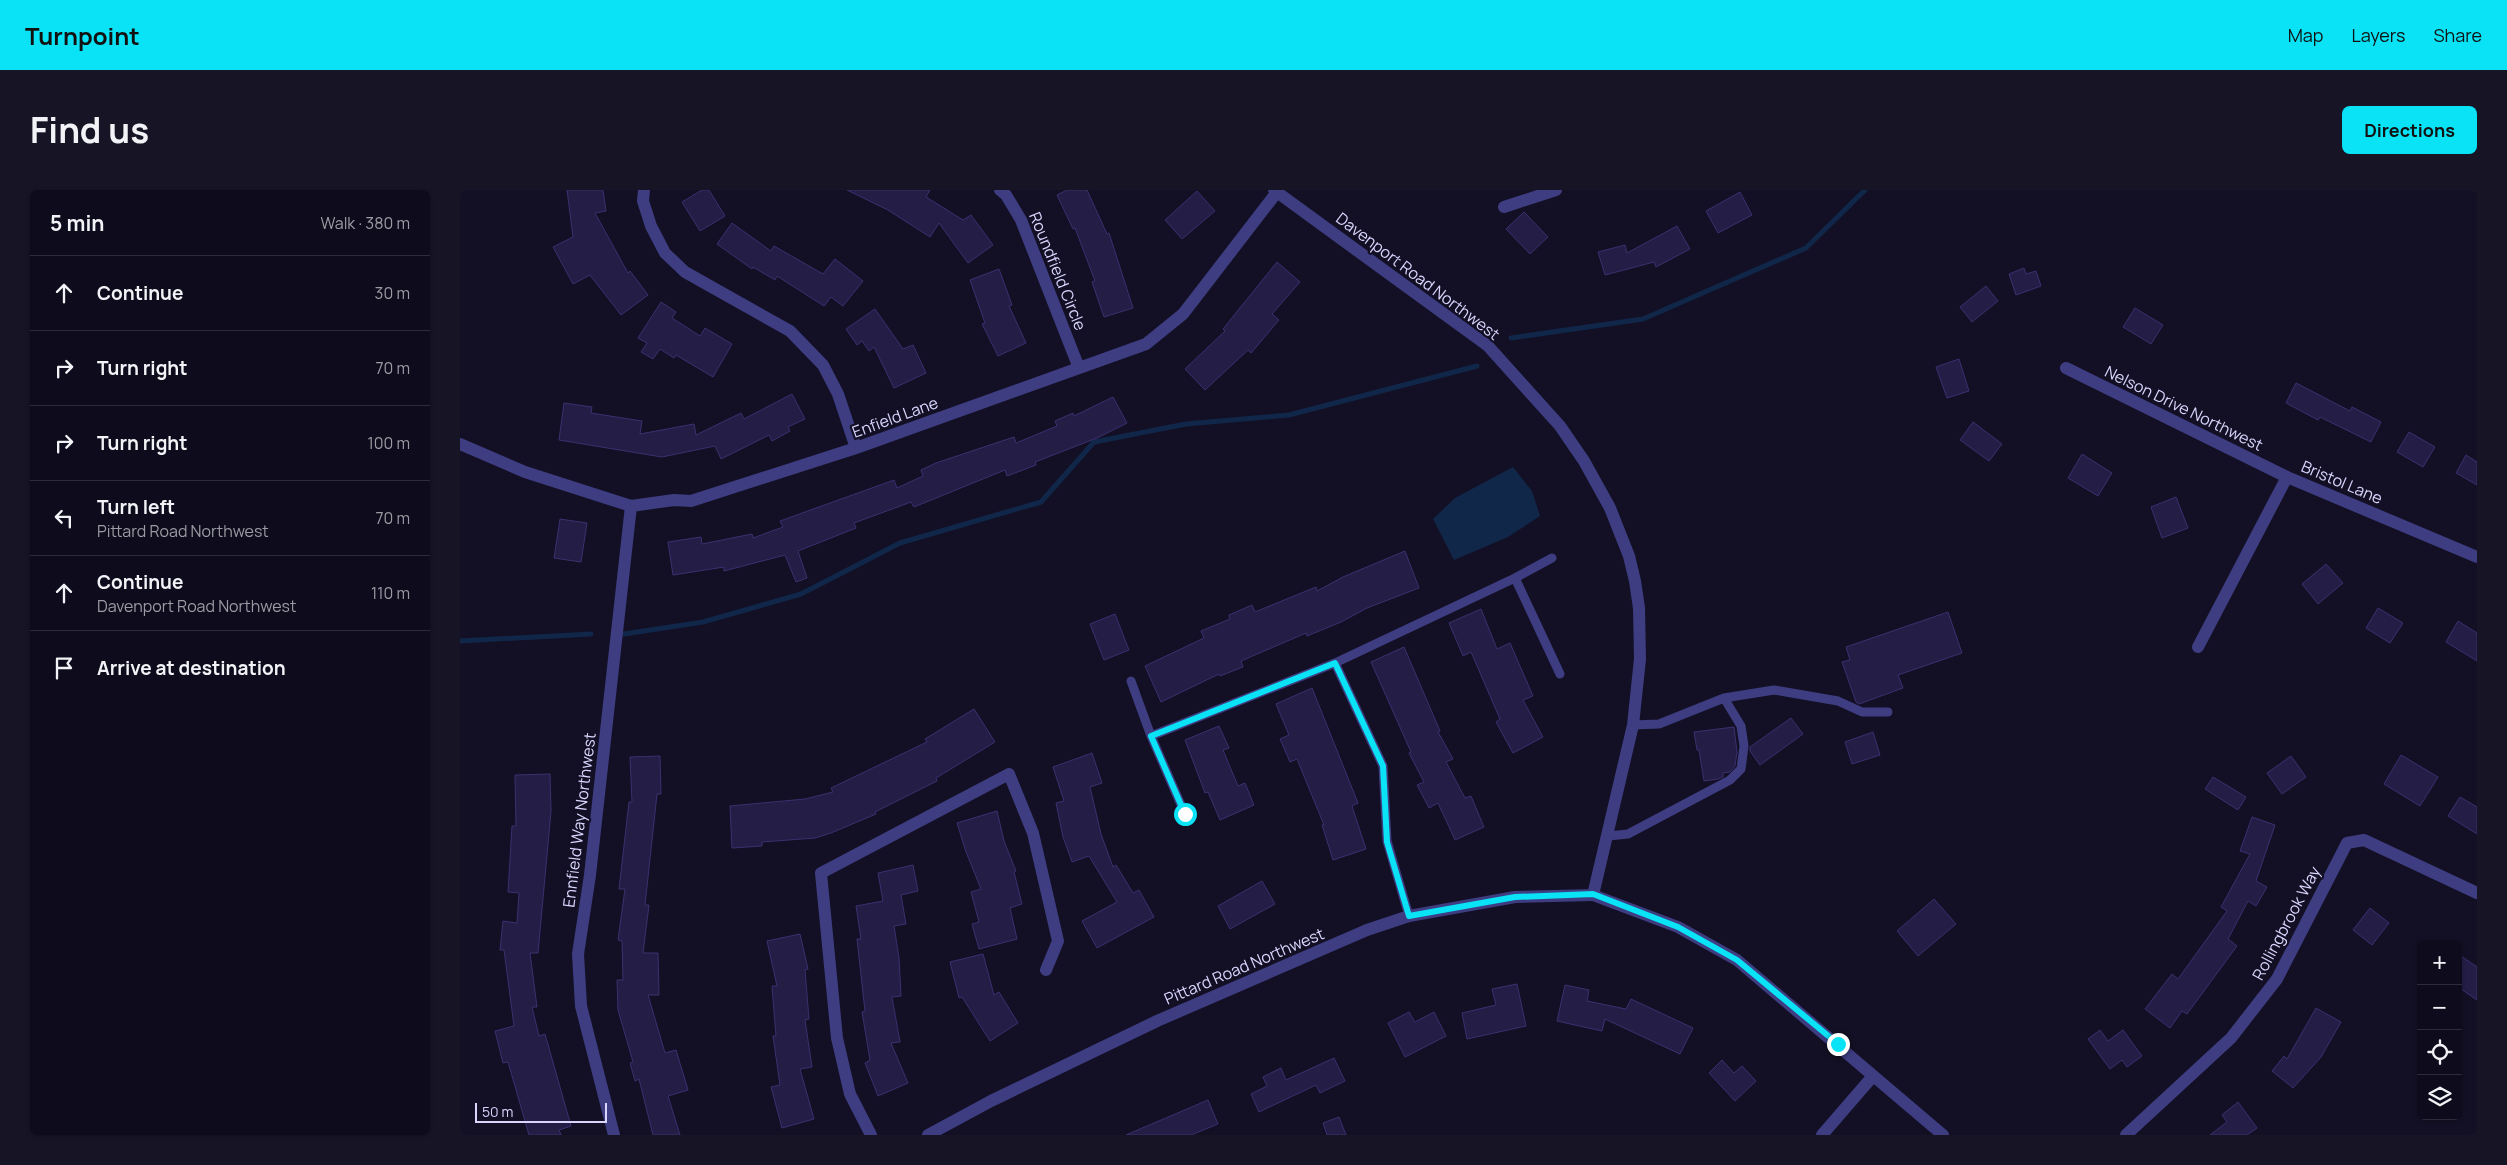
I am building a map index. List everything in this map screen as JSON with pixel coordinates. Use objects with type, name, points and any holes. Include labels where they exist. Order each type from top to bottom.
[{"type":"street","points":[[644,190],[643,201],[651,226],[666,253],[679,266],[686,272],[790,331],[823,365],[838,394],[856,448]]},
{"type":"street","name":"Roundfield Circle","points":[[1000,190],[1006,195],[1021,220],[1079,368]]},
{"type":"street","points":[[1504,207],[1556,190]]},
{"type":"street","name":"Enfield Lane","points":[[460,444],[526,472],[631,506],[674,500],[692,501],[856,448],[1146,344],[1183,314],[1275,191]]},
{"type":"street","name":"Davenport Road Northwest","points":[[1275,191],[1488,346],[1544,406],[1584,461],[1610,508],[1629,556],[1639,608],[1640,642],[1633,725],[1593,894]]},
{"type":"street","name":"Nelson Drive Northwest","points":[[2066,368],[2287,477]]},
{"type":"street","name":"Bristol Lane","points":[[2198,646],[2287,477],[2477,557]]},
{"type":"street","name":"Ennfield Way Northwest","points":[[614,1135],[581,1006],[578,954],[590,875],[631,506]]},
{"type":"street","points":[[871,1135],[850,1094],[837,1038],[821,873],[1009,774],[1034,833],[1058,941],[1046,970]]},
{"type":"street","name":"Rollingbrook Way","points":[[2126,1135],[2231,1038],[2277,979],[2347,843],[2364,840],[2477,894]]},
{"type":"street","points":[[1593,894],[1678,927],[1737,960],[1942,1135]]},
{"type":"street","name":"Pittard Road Northwest","points":[[928,1135],[990,1101],[1157,1021],[1367,930],[1409,916],[1515,897],[1593,894]]},
{"type":"street","points":[[1822,1135],[1873,1076]]},
{"type":"lane","points":[[1151,736],[1335,663],[1515,578],[1552,558]]},
{"type":"lane","points":[[1515,578],[1560,674]]},
{"type":"lane","points":[[1335,663],[1383,766],[1387,842],[1409,916]]},
{"type":"lane","points":[[1131,681],[1151,736],[1185,814]]},
{"type":"lane","points":[[1633,725],[1659,724],[1724,698],[1774,690],[1838,701],[1862,712],[1888,712]]},
{"type":"lane","points":[[1608,836],[1628,834],[1730,780],[1741,768],[1744,746],[1741,726],[1724,698]]},
{"type":"water","points":[[1513,467],[1532,491],[1540,516],[1508,537],[1454,560],[1433,519],[1455,498]]},
{"type":"building","points":[[567,190],[603,190],[606,211],[595,213],[628,273],[630,271],[648,295],[621,315],[590,275],[573,284],[553,247],[573,237]]},
{"type":"building","points":[[702,190],[709,190],[725,216],[700,231],[682,202]]},
{"type":"building","points":[[847,190],[930,190],[926,197],[963,220],[971,215],[993,245],[968,263],[939,223],[930,237],[888,210]]},
{"type":"building","points":[[1067,190],[1087,190],[1107,234],[1109,233],[1133,308],[1104,317],[1092,282],[1095,281],[1075,228],[1073,229],[1057,195]]},
{"type":"building","points":[[1197,191],[1215,211],[1182,239],[1165,220]]},
{"type":"building","points":[[1740,192],[1752,215],[1718,233],[1706,211]]},
{"type":"building","points":[[1524,212],[1548,237],[1530,254],[1506,229]]},
{"type":"building","points":[[732,223],[771,251],[774,246],[823,274],[835,259],[863,281],[843,306],[831,297],[824,306],[777,276],[775,280],[753,267],[752,269],[717,244]]},
{"type":"building","points":[[1677,226],[1690,249],[1656,267],[1654,262],[1605,275],[1598,252],[1625,245],[1627,253]]},
{"type":"building","points":[[1277,262],[1300,282],[1272,314],[1279,320],[1251,353],[1248,350],[1205,390],[1185,369],[1225,331],[1223,329]]},
{"type":"building","points":[[2024,268],[2026,274],[2036,271],[2041,286],[2016,295],[2009,274]]},
{"type":"building","points":[[999,269],[1012,305],[1009,306],[1026,343],[998,356],[982,324],[985,323],[970,280]]},
{"type":"building","points":[[1986,286],[1998,301],[1972,322],[1960,307]]},
{"type":"building","points":[[661,302],[676,312],[672,318],[700,336],[705,328],[732,344],[713,377],[676,355],[674,358],[660,349],[653,359],[641,352],[647,343],[638,338]]},
{"type":"building","points":[[2135,308],[2163,325],[2151,344],[2123,327]]},
{"type":"building","points":[[875,309],[903,349],[913,345],[926,373],[894,388],[874,347],[869,351],[862,341],[857,345],[846,329]]},
{"type":"building","points":[[1959,359],[1969,391],[1947,398],[1936,367]]},
{"type":"building","points":[[2296,383],[2350,411],[2352,407],[2381,422],[2371,442],[2320,417],[2318,420],[2286,403]]},
{"type":"building","points":[[792,394],[805,419],[788,427],[790,431],[772,441],[769,435],[721,459],[715,446],[662,457],[559,440],[564,403],[592,407],[591,413],[642,421],[640,434],[694,424],[696,435],[741,413],[744,419]]},
{"type":"building","points":[[1113,397],[1127,423],[1097,438],[1035,462],[1036,465],[1007,476],[1005,470],[914,507],[911,502],[854,523],[856,528],[798,551],[807,578],[796,582],[785,555],[724,571],[724,567],[673,575],[668,542],[701,537],[702,544],[752,534],[753,538],[783,527],[780,521],[894,480],[897,488],[923,476],[921,470],[936,463],[1014,437],[1016,443],[1057,426],[1055,421],[1073,413],[1074,416]]},
{"type":"building","points":[[1973,422],[2002,444],[1989,461],[1960,440]]},
{"type":"building","points":[[2409,432],[2435,447],[2423,467],[2397,452]]},
{"type":"building","points":[[2082,454],[2112,473],[2098,496],[2068,478]]},
{"type":"building","points":[[2466,455],[2477,462],[2477,485],[2456,473]]},
{"type":"building","points":[[2176,497],[2188,528],[2162,538],[2151,507]]},
{"type":"building","points":[[560,519],[587,523],[581,562],[554,558]]},
{"type":"building","points":[[1405,551],[1419,588],[1367,608],[1341,622],[1307,636],[1306,633],[1241,661],[1243,667],[1220,676],[1219,674],[1161,702],[1145,666],[1204,638],[1201,631],[1230,619],[1229,615],[1252,605],[1255,612],[1316,587],[1317,591],[1343,577]]},
{"type":"building","points":[[2326,564],[2343,583],[2318,604],[2302,584]]},
{"type":"building","points":[[2378,608],[2403,623],[2390,643],[2366,628]]},
{"type":"building","points":[[1481,609],[1497,649],[1510,643],[1533,696],[1523,700],[1543,737],[1513,753],[1496,722],[1500,719],[1471,652],[1463,656],[1449,623]]},
{"type":"building","points":[[1948,612],[1962,653],[1898,675],[1903,688],[1859,704],[1856,702],[1842,662],[1850,660],[1846,647]]},
{"type":"building","points":[[1115,614],[1129,650],[1104,660],[1090,624]]},
{"type":"building","points":[[2458,621],[2477,633],[2477,661],[2446,642]]},
{"type":"building","points":[[1404,647],[1440,731],[1438,732],[1453,759],[1446,762],[1465,798],[1471,796],[1484,827],[1455,840],[1438,803],[1429,808],[1417,785],[1424,782],[1409,753],[1411,752],[1371,662]]},
{"type":"building","points":[[1312,688],[1358,803],[1352,806],[1366,849],[1333,860],[1322,825],[1324,825],[1297,759],[1290,762],[1280,739],[1289,735],[1276,704]]},
{"type":"building","points":[[974,709],[995,742],[936,778],[937,781],[875,812],[876,814],[831,833],[815,838],[762,842],[762,846],[732,848],[730,806],[805,799],[833,792],[831,788],[927,742],[925,739]]},
{"type":"building","points":[[1791,718],[1803,734],[1760,765],[1750,751],[1750,747]]},
{"type":"building","points":[[1219,726],[1229,748],[1223,750],[1238,786],[1245,783],[1254,805],[1220,820],[1208,792],[1205,793],[1185,740]]},
{"type":"building","points":[[1734,727],[1737,752],[1735,766],[1730,772],[1723,773],[1723,777],[1704,781],[1694,732]]},
{"type":"building","points":[[1873,732],[1880,755],[1852,764],[1845,742]]},
{"type":"building","points":[[1092,753],[1102,783],[1090,787],[1101,834],[1113,867],[1116,865],[1133,893],[1139,890],[1154,917],[1097,948],[1082,921],[1117,902],[1089,856],[1072,862],[1063,837],[1056,803],[1064,801],[1053,767]]},
{"type":"building","points":[[2401,755],[2438,777],[2420,806],[2384,784]]},
{"type":"building","points":[[660,756],[661,794],[657,794],[645,905],[649,905],[643,953],[658,953],[659,995],[648,995],[665,1053],[676,1050],[688,1090],[668,1096],[680,1135],[653,1135],[639,1079],[635,1081],[630,1063],[633,1062],[618,1010],[617,980],[623,980],[622,941],[618,940],[625,889],[619,889],[629,802],[632,802],[630,757]]},
{"type":"building","points":[[2291,756],[2306,777],[2282,794],[2267,773]]},
{"type":"building","points":[[550,774],[551,811],[538,953],[530,953],[537,1007],[532,1007],[539,1036],[545,1034],[571,1126],[559,1130],[561,1135],[529,1135],[508,1062],[503,1063],[495,1031],[514,1026],[504,950],[500,950],[503,921],[517,923],[519,893],[508,892],[512,826],[516,826],[515,775]]},
{"type":"building","points":[[2213,777],[2246,797],[2238,810],[2205,789]]},
{"type":"building","points":[[2460,797],[2477,807],[2477,834],[2448,816]]},
{"type":"building","points":[[997,811],[1004,841],[1016,871],[1014,872],[1022,904],[1010,908],[1017,939],[979,949],[972,924],[979,922],[971,892],[981,889],[957,823]]},
{"type":"building","points":[[2252,817],[2275,825],[2256,881],[2267,887],[2256,906],[2248,901],[2228,939],[2237,946],[2187,1014],[2182,1011],[2170,1028],[2145,1009],[2172,974],[2178,979],[2227,911],[2221,907],[2250,854],[2240,851]]},
{"type":"building","points":[[913,865],[918,891],[901,895],[906,924],[894,926],[899,958],[901,996],[892,997],[900,1042],[891,1043],[908,1083],[878,1096],[865,1063],[870,1060],[862,1012],[865,1011],[857,939],[861,939],[856,906],[883,901],[878,873]]},
{"type":"building","points":[[1262,881],[1275,904],[1230,929],[1218,906]]},
{"type":"building","points":[[1934,899],[1956,924],[1918,956],[1897,931]]},
{"type":"building","points":[[2370,908],[2389,923],[2372,945],[2353,930]]},
{"type":"building","points":[[800,934],[808,969],[805,970],[809,1019],[805,1020],[812,1067],[800,1069],[814,1119],[782,1128],[771,1087],[780,1085],[773,1036],[776,1036],[772,986],[777,986],[767,941]]},
{"type":"building","points":[[983,954],[994,995],[999,992],[1018,1023],[990,1041],[962,997],[959,998],[950,962]]},
{"type":"building","points":[[2462,957],[2477,967],[2477,1000],[2462,990]]},
{"type":"building","points":[[1517,984],[1526,1026],[1467,1039],[1462,1013],[1496,1005],[1492,989]]},
{"type":"building","points":[[1565,985],[1589,990],[1587,1001],[1626,1009],[1631,999],[1693,1028],[1680,1054],[1605,1019],[1602,1031],[1557,1021]]},
{"type":"building","points":[[2316,1008],[2341,1022],[2321,1057],[2293,1088],[2272,1071],[2284,1056],[2287,1059]]},
{"type":"building","points":[[1409,1012],[1415,1022],[1434,1012],[1446,1036],[1405,1057],[1388,1023]]},
{"type":"building","points":[[2100,1030],[2108,1041],[2123,1030],[2142,1056],[2127,1067],[2122,1060],[2110,1069],[2088,1039]]},
{"type":"building","points":[[1334,1058],[1345,1081],[1320,1093],[1316,1085],[1259,1112],[1251,1094],[1267,1086],[1263,1077],[1281,1068],[1286,1080]]},
{"type":"building","points":[[1722,1060],[1734,1073],[1742,1066],[1756,1081],[1735,1101],[1709,1073]]},
{"type":"building","points":[[1208,1100],[1218,1124],[1191,1135],[1126,1135]]},
{"type":"building","points":[[2238,1102],[2257,1128],[2247,1135],[2210,1135],[2227,1122],[2222,1115]]},
{"type":"building","points":[[1339,1117],[1346,1135],[1327,1135],[1323,1123]]},
{"type":"waterway","points":[[1511,338],[1643,319],[1806,248],[1865,190]]},
{"type":"waterway","points":[[624,634],[703,622],[801,594],[900,543],[1041,502],[1094,442],[1186,424],[1289,415],[1477,366]]},
{"type":"waterway","points":[[460,641],[591,634]]},
{"type":"route","points":[[1185,814],[1151,736],[1335,663],[1383,766],[1387,842],[1409,916],[1515,897],[1593,894],[1678,927],[1737,960],[1838,1044]]}]
